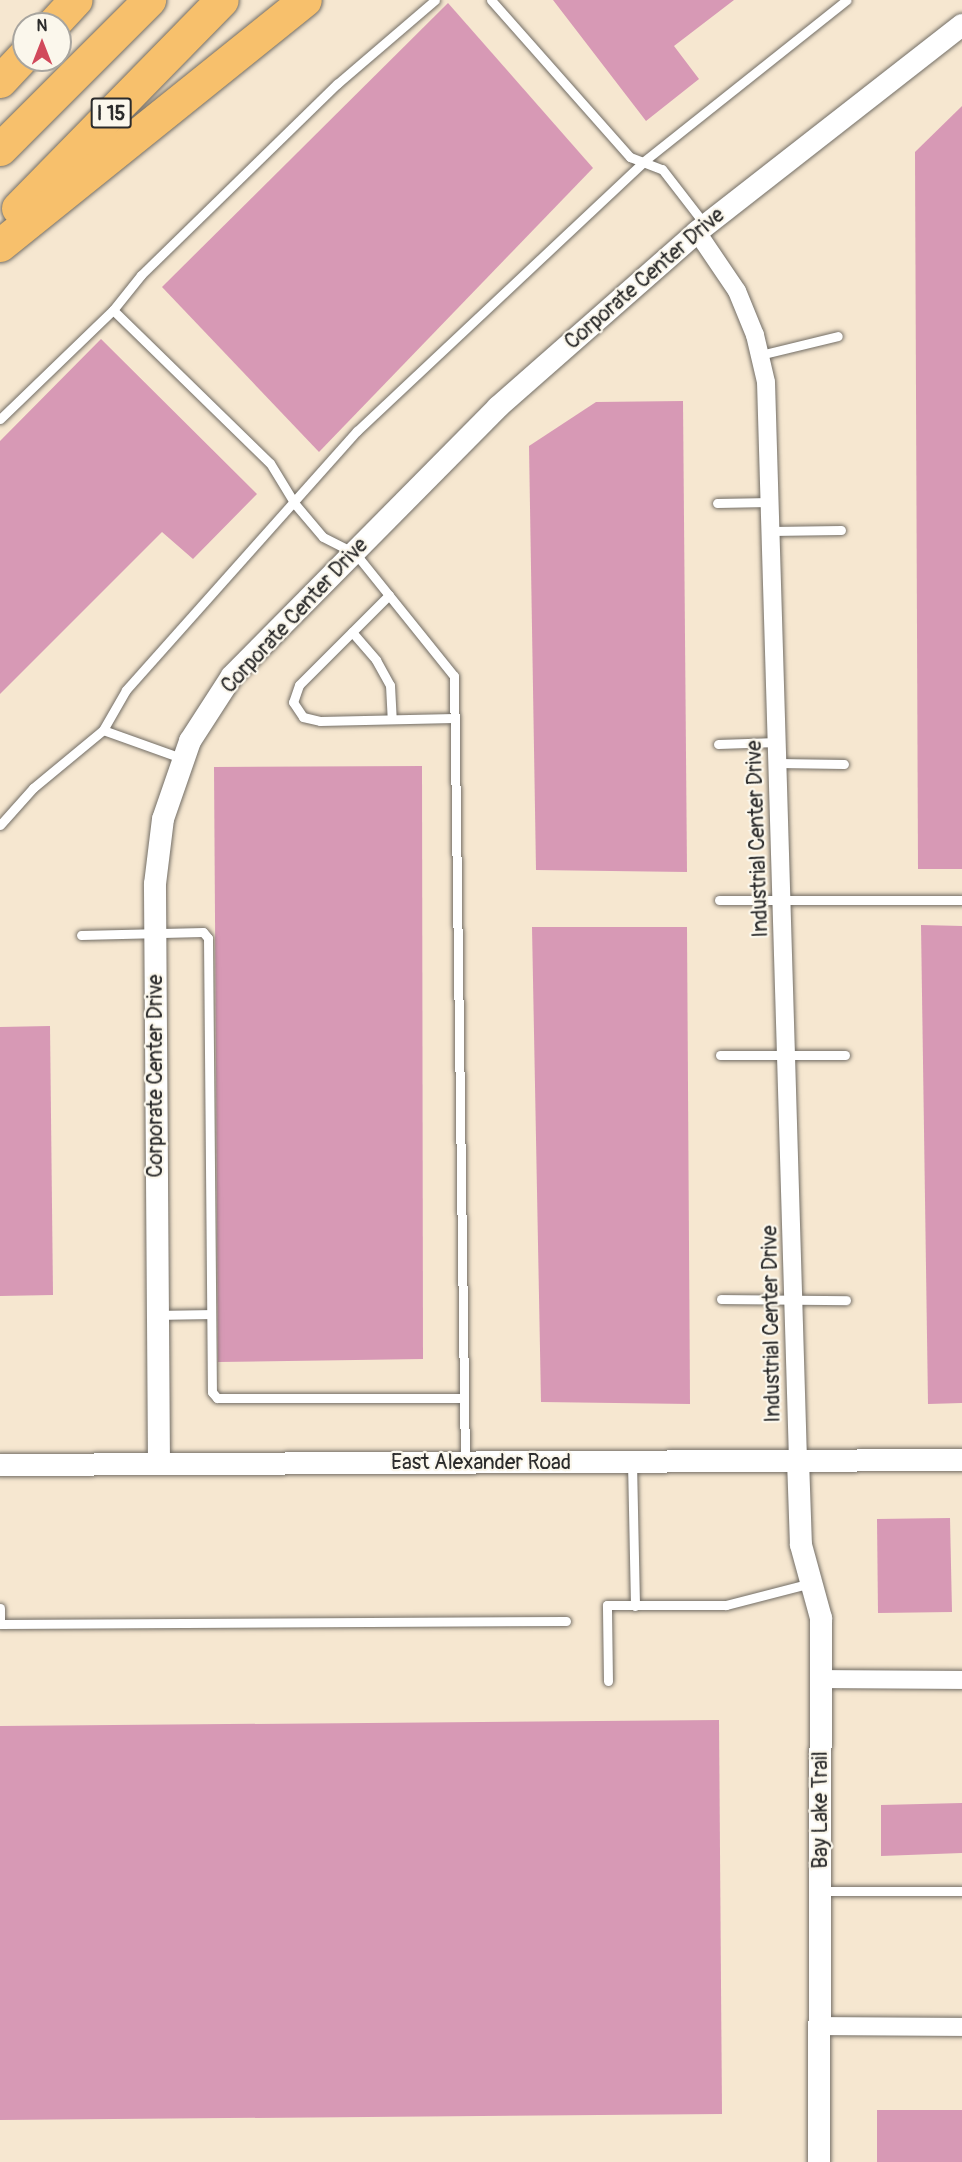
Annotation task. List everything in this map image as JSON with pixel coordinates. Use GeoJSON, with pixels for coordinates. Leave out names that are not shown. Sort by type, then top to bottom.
{"type":"FeatureCollection","features":[{"type":"Feature","properties":{"kind":"highway"},"geometry":{"type":"LineString","coordinates":[[64,12],[75,0]]}},
{"type":"Feature","properties":{"kind":"highway","name":"I 15"},"geometry":{"type":"LineString","coordinates":[[0,149],[149,0]]}},
{"type":"Feature","properties":{"kind":"highway","name":"I 15"},"geometry":{"type":"LineString","coordinates":[[0,227],[222,0]]}},
{"type":"Feature","properties":{"kind":"highway"},"geometry":{"type":"LineString","coordinates":[[0,244],[305,0]]}},
{"type":"Feature","properties":{"kind":"highway"},"geometry":{"type":"LineString","coordinates":[[0,81],[12,68]]}},
{"type":"Feature","properties":{"kind":"street","name":"Corporate Center Drive"},"geometry":{"type":"LineString","coordinates":[[159,1464],[155,884],[163,819],[190,741],[232,676],[498,408],[701,229],[962,25]]}},
{"type":"Feature","properties":{"kind":"street","name":"Industrial Center Drive"},"geometry":{"type":"LineString","coordinates":[[701,229],[737,291],[760,355],[766,382],[798,1461]]}},
{"type":"Feature","properties":{"kind":"street","name":"East Alexander Road"},"geometry":{"type":"LineString","coordinates":[[0,1465],[962,1460]]}},
{"type":"Feature","properties":{"kind":"street","name":"Bay Lake Trail"},"geometry":{"type":"LineString","coordinates":[[798,1461],[801,1545],[821,1618],[819,2162]]}},
{"type":"Feature","properties":{"kind":"street"},"geometry":{"type":"LineString","coordinates":[[822,1679],[962,1680]]}},
{"type":"Feature","properties":{"kind":"street"},"geometry":{"type":"LineString","coordinates":[[820,2026],[962,2028]]}},
{"type":"Feature","properties":{"kind":"lane"},"geometry":{"type":"LineString","coordinates":[[0,418],[113,310],[141,275],[291,129],[435,0]]}},
{"type":"Feature","properties":{"kind":"lane"},"geometry":{"type":"LineString","coordinates":[[491,0],[630,157],[662,169],[701,229]]}},
{"type":"Feature","properties":{"kind":"lane"},"geometry":{"type":"LineString","coordinates":[[0,825],[33,788],[103,730],[126,690],[295,504],[357,431],[643,162],[847,0]]}},
{"type":"Feature","properties":{"kind":"lane"},"geometry":{"type":"LineString","coordinates":[[113,310],[270,463],[295,504],[323,537],[355,553],[454,676],[465,1463]]}},
{"type":"Feature","properties":{"kind":"lane"},"geometry":{"type":"LineString","coordinates":[[760,355],[838,336]]}},
{"type":"Feature","properties":{"kind":"lane"},"geometry":{"type":"LineString","coordinates":[[717,503],[770,502]]}},
{"type":"Feature","properties":{"kind":"lane"},"geometry":{"type":"LineString","coordinates":[[771,531],[841,530]]}},
{"type":"Feature","properties":{"kind":"lane"},"geometry":{"type":"LineString","coordinates":[[389,595],[299,685],[293,702],[303,717],[320,721],[454,718]]}},
{"type":"Feature","properties":{"kind":"lane"},"geometry":{"type":"LineString","coordinates":[[352,632],[376,660],[390,685],[392,719]]}},
{"type":"Feature","properties":{"kind":"lane"},"geometry":{"type":"LineString","coordinates":[[103,730],[184,759]]}},
{"type":"Feature","properties":{"kind":"lane"},"geometry":{"type":"LineString","coordinates":[[718,744],[777,742]]}},
{"type":"Feature","properties":{"kind":"lane"},"geometry":{"type":"LineString","coordinates":[[778,763],[844,764]]}},
{"type":"Feature","properties":{"kind":"lane"},"geometry":{"type":"LineString","coordinates":[[719,900],[782,902],[962,900]]}},
{"type":"Feature","properties":{"kind":"lane"},"geometry":{"type":"LineString","coordinates":[[81,935],[202,932],[208,938],[212,1392],[217,1398],[464,1398]]}},
{"type":"Feature","properties":{"kind":"lane"},"geometry":{"type":"LineString","coordinates":[[720,1055],[845,1055]]}},
{"type":"Feature","properties":{"kind":"lane"},"geometry":{"type":"LineString","coordinates":[[722,1299],[846,1300]]}},
{"type":"Feature","properties":{"kind":"lane"},"geometry":{"type":"LineString","coordinates":[[158,1315],[210,1314]]}},
{"type":"Feature","properties":{"kind":"lane"},"geometry":{"type":"LineString","coordinates":[[632,1462],[635,1606]]}},
{"type":"Feature","properties":{"kind":"lane"},"geometry":{"type":"LineString","coordinates":[[608,1680],[607,1605],[726,1605],[811,1583]]}},
{"type":"Feature","properties":{"kind":"lane"},"geometry":{"type":"LineString","coordinates":[[0,1608],[0,1624],[566,1621]]}},
{"type":"Feature","properties":{"kind":"lane"},"geometry":{"type":"LineString","coordinates":[[821,1891],[962,1891]]}},
{"type":"Feature","properties":{"kind":"building"},"geometry":{"type":"Polygon","coordinates":[[[553,0],[734,0],[674,46],[699,79],[646,121],[553,0]]]}},
{"type":"Feature","properties":{"kind":"building"},"geometry":{"type":"Polygon","coordinates":[[[448,3],[593,168],[319,452],[162,287],[448,3]]]}},
{"type":"Feature","properties":{"kind":"building"},"geometry":{"type":"Polygon","coordinates":[[[962,106],[962,869],[918,869],[915,152],[962,106]]]}},
{"type":"Feature","properties":{"kind":"building"},"geometry":{"type":"Polygon","coordinates":[[[101,339],[257,494],[193,559],[162,532],[0,694],[0,441],[101,339]]]}},
{"type":"Feature","properties":{"kind":"building"},"geometry":{"type":"Polygon","coordinates":[[[683,401],[687,872],[536,870],[529,446],[596,402],[683,401]]]}},
{"type":"Feature","properties":{"kind":"building"},"geometry":{"type":"Polygon","coordinates":[[[422,766],[423,1359],[218,1362],[214,767],[422,766]]]}},
{"type":"Feature","properties":{"kind":"building"},"geometry":{"type":"Polygon","coordinates":[[[921,925],[962,926],[962,1403],[928,1404],[921,925]]]}},
{"type":"Feature","properties":{"kind":"building"},"geometry":{"type":"Polygon","coordinates":[[[532,927],[687,927],[690,1404],[541,1402],[532,927]]]}},
{"type":"Feature","properties":{"kind":"building"},"geometry":{"type":"Polygon","coordinates":[[[50,1026],[53,1295],[0,1296],[0,1027],[50,1026]]]}},
{"type":"Feature","properties":{"kind":"building"},"geometry":{"type":"Polygon","coordinates":[[[950,1518],[952,1612],[878,1613],[877,1519],[950,1518]]]}},
{"type":"Feature","properties":{"kind":"building"},"geometry":{"type":"Polygon","coordinates":[[[719,1720],[722,2114],[0,2120],[0,1726],[719,1720]]]}},
{"type":"Feature","properties":{"kind":"building"},"geometry":{"type":"Polygon","coordinates":[[[962,1803],[962,1853],[881,1856],[881,1805],[962,1803]]]}},
{"type":"Feature","properties":{"kind":"building"},"geometry":{"type":"Polygon","coordinates":[[[877,2110],[962,2110],[962,2162],[877,2162],[877,2110]]]}}]}
